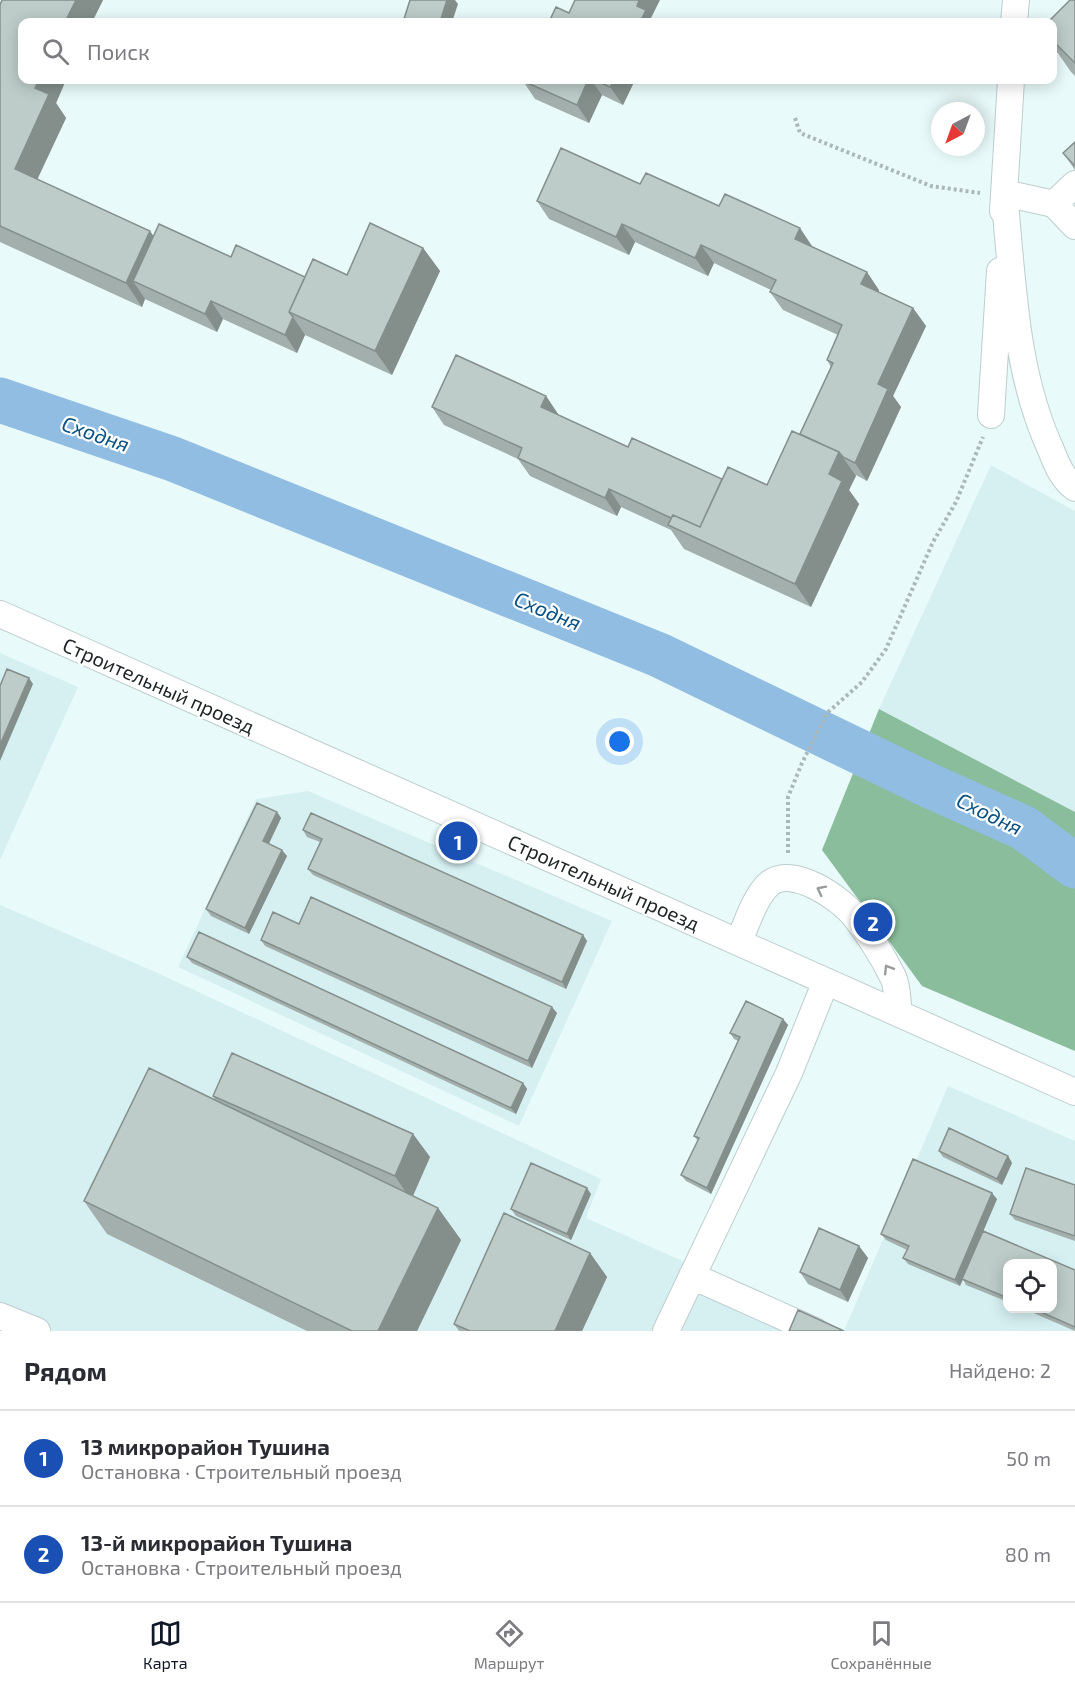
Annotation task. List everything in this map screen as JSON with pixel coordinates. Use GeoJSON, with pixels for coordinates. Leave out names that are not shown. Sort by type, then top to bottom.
{"type":"FeatureCollection","features":[{"type":"Feature","properties":{"kind":"street"},"geometry":{"type":"LineString","coordinates":[[1014,18],[1016,0]]}},
{"type":"Feature","properties":{"kind":"street"},"geometry":{"type":"LineString","coordinates":[[991,415],[1011,84]]}},
{"type":"Feature","properties":{"kind":"street"},"geometry":{"type":"LineString","coordinates":[[1054,204],[1075,184]]}},
{"type":"Feature","properties":{"kind":"street"},"geometry":{"type":"LineString","coordinates":[[1004,193],[1054,204],[1075,226]]}},
{"type":"Feature","properties":{"kind":"street"},"geometry":{"type":"LineString","coordinates":[[1004,193],[1020,356],[1039,426],[1064,480],[1075,488]]}},
{"type":"Feature","properties":{"kind":"street","name":"Строительный проезд"},"geometry":{"type":"LineString","coordinates":[[0,614],[1075,1092]]}},
{"type":"Feature","properties":{"kind":"street"},"geometry":{"type":"LineString","coordinates":[[739,942],[757,901],[770,883],[788,878],[802,880],[836,897],[856,917],[894,979],[899,1013]]}},
{"type":"Feature","properties":{"kind":"street"},"geometry":{"type":"LineString","coordinates":[[666,1331],[789,1073],[826,981]]}},
{"type":"Feature","properties":{"kind":"street"},"geometry":{"type":"LineString","coordinates":[[692,1276],[815,1331]]}},
{"type":"Feature","properties":{"kind":"street"},"geometry":{"type":"LineString","coordinates":[[0,1316],[37,1331]]}},
{"type":"Feature","properties":{"kind":"path"},"geometry":{"type":"LineString","coordinates":[[795,118],[800,133],[931,186],[967,193],[1004,193]]}},
{"type":"Feature","properties":{"kind":"path"},"geometry":{"type":"LineString","coordinates":[[788,861],[788,797],[802,763],[827,713],[862,682],[886,649],[933,542],[956,502],[991,415]]}},
{"type":"Feature","properties":{"kind":"shaded area"},"geometry":{"type":"Polygon","coordinates":[[[991,465],[1075,511],[1075,812],[879,709],[991,465]]]}},
{"type":"Feature","properties":{"kind":"shaded area"},"geometry":{"type":"Polygon","coordinates":[[[0,653],[78,687],[0,860],[0,653]]]}},
{"type":"Feature","properties":{"kind":"shaded area"},"geometry":{"type":"Polygon","coordinates":[[[308,791],[612,921],[519,1126],[178,967],[256,799],[308,791]]]}},
{"type":"Feature","properties":{"kind":"shaded area"},"geometry":{"type":"Polygon","coordinates":[[[0,905],[151,970],[601,1179],[586,1218],[840,1331],[0,1331],[0,905]]]}},
{"type":"Feature","properties":{"kind":"shaded area"},"geometry":{"type":"Polygon","coordinates":[[[948,1086],[1075,1141],[1075,1331],[844,1331],[948,1086]]]}},
{"type":"Feature","properties":{"kind":"green space"},"geometry":{"type":"Polygon","coordinates":[[[879,709],[1075,812],[1075,1051],[922,986],[822,850],[879,709]]]}},
{"type":"Feature","properties":{"kind":"building"},"geometry":{"type":"Polygon","coordinates":[[[2,0],[76,0],[67,18],[18,18],[18,84],[37,84],[35,88],[49,94],[15,169],[150,231],[126,283],[0,226],[0,5],[2,0]]]}},
{"type":"Feature","properties":{"kind":"building"},"geometry":{"type":"Polygon","coordinates":[[[410,0],[447,0],[441,18],[404,18],[410,0]]]}},
{"type":"Feature","properties":{"kind":"building"},"geometry":{"type":"Polygon","coordinates":[[[575,0],[639,0],[637,6],[646,10],[642,18],[551,18],[556,7],[569,13],[575,0]]]}},
{"type":"Feature","properties":{"kind":"building"},"geometry":{"type":"Polygon","coordinates":[[[1070,0],[1075,0],[1075,63],[1057,45],[1057,18],[1052,18],[1070,0]]]}},
{"type":"Feature","properties":{"kind":"building"},"geometry":{"type":"Polygon","coordinates":[[[530,84],[586,84],[577,105],[530,84]]]}},
{"type":"Feature","properties":{"kind":"building"},"geometry":{"type":"Polygon","coordinates":[[[1075,142],[1075,166],[1063,153],[1075,142]]]}},
{"type":"Feature","properties":{"kind":"building"},"geometry":{"type":"Polygon","coordinates":[[[561,148],[640,184],[646,173],[719,206],[725,194],[800,228],[795,239],[867,272],[861,284],[913,308],[878,384],[888,389],[855,463],[843,457],[839,452],[800,434],[833,363],[827,360],[842,325],[770,292],[776,280],[701,245],[695,258],[622,224],[616,237],[537,201],[561,148]]]}},
{"type":"Feature","properties":{"kind":"building"},"geometry":{"type":"Polygon","coordinates":[[[370,223],[423,248],[375,351],[289,312],[313,259],[347,275],[370,223]]]}},
{"type":"Feature","properties":{"kind":"building"},"geometry":{"type":"Polygon","coordinates":[[[159,224],[231,257],[236,245],[305,277],[289,312],[293,317],[285,335],[211,301],[205,314],[133,281],[159,224]]]}},
{"type":"Feature","properties":{"kind":"building"},"geometry":{"type":"Polygon","coordinates":[[[456,355],[546,396],[541,407],[628,447],[632,438],[722,479],[700,527],[673,515],[671,518],[609,489],[605,498],[518,458],[522,448],[432,407],[456,355]]]}},
{"type":"Feature","properties":{"kind":"building"},"geometry":{"type":"Polygon","coordinates":[[[792,431],[839,452],[829,474],[842,481],[795,584],[668,525],[673,515],[700,527],[728,467],[767,485],[792,431]]]}},
{"type":"Feature","properties":{"kind":"building"},"geometry":{"type":"Polygon","coordinates":[[[7,669],[29,678],[0,745],[0,686],[7,669]]]}},
{"type":"Feature","properties":{"kind":"building"},"geometry":{"type":"Polygon","coordinates":[[[257,803],[277,812],[263,841],[282,850],[245,928],[206,909],[257,803]]]}},
{"type":"Feature","properties":{"kind":"building"},"geometry":{"type":"Polygon","coordinates":[[[311,813],[583,935],[562,982],[308,869],[322,839],[303,830],[311,813]]]}},
{"type":"Feature","properties":{"kind":"building"},"geometry":{"type":"Polygon","coordinates":[[[311,897],[552,1007],[528,1061],[261,940],[273,912],[299,924],[311,897]]]}},
{"type":"Feature","properties":{"kind":"building"},"geometry":{"type":"Polygon","coordinates":[[[199,932],[523,1083],[511,1108],[187,957],[199,932]]]}},
{"type":"Feature","properties":{"kind":"building"},"geometry":{"type":"Polygon","coordinates":[[[746,1001],[783,1019],[707,1188],[681,1175],[699,1138],[694,1136],[740,1037],[730,1033],[746,1001]]]}},
{"type":"Feature","properties":{"kind":"building"},"geometry":{"type":"Polygon","coordinates":[[[232,1053],[413,1134],[395,1176],[213,1096],[232,1053]]]}},
{"type":"Feature","properties":{"kind":"building"},"geometry":{"type":"Polygon","coordinates":[[[149,1068],[438,1208],[378,1331],[352,1331],[84,1201],[149,1068]]]}},
{"type":"Feature","properties":{"kind":"building"},"geometry":{"type":"Polygon","coordinates":[[[949,1128],[1008,1156],[997,1179],[939,1151],[949,1128]]]}},
{"type":"Feature","properties":{"kind":"building"},"geometry":{"type":"Polygon","coordinates":[[[913,1159],[992,1193],[955,1280],[903,1258],[909,1246],[881,1234],[913,1159]]]}},
{"type":"Feature","properties":{"kind":"building"},"geometry":{"type":"Polygon","coordinates":[[[531,1163],[587,1188],[567,1234],[511,1209],[531,1163]]]}},
{"type":"Feature","properties":{"kind":"building"},"geometry":{"type":"Polygon","coordinates":[[[1026,1168],[1075,1185],[1075,1236],[1010,1214],[1026,1168]]]}},
{"type":"Feature","properties":{"kind":"building"},"geometry":{"type":"Polygon","coordinates":[[[504,1213],[590,1253],[555,1331],[470,1331],[454,1324],[504,1213]]]}},
{"type":"Feature","properties":{"kind":"building"},"geometry":{"type":"Polygon","coordinates":[[[819,1228],[859,1246],[840,1290],[800,1272],[819,1228]]]}},
{"type":"Feature","properties":{"kind":"building"},"geometry":{"type":"Polygon","coordinates":[[[983,1231],[1049,1259],[1003,1259],[1003,1296],[962,1279],[983,1231]]]}},
{"type":"Feature","properties":{"kind":"building"},"geometry":{"type":"Polygon","coordinates":[[[1057,1262],[1075,1270],[1075,1327],[1043,1313],[1057,1313],[1057,1262]]]}},
{"type":"Feature","properties":{"kind":"building"},"geometry":{"type":"Polygon","coordinates":[[[798,1310],[844,1331],[789,1331],[798,1310]]]}},
{"type":"Feature","properties":{"kind":"waterway","name":"Сходня"},"geometry":{"type":"LineString","coordinates":[[0,400],[173,459],[659,655],[926,784],[1024,828],[1075,866]]}},
{"type":"Feature","properties":{"kind":"place","name":"13 микрорайон Тушина"},"geometry":{"type":"Point","coordinates":[458,841]}},
{"type":"Feature","properties":{"kind":"place","name":"13-й микрорайон Тушина"},"geometry":{"type":"Point","coordinates":[873,922]}}]}
